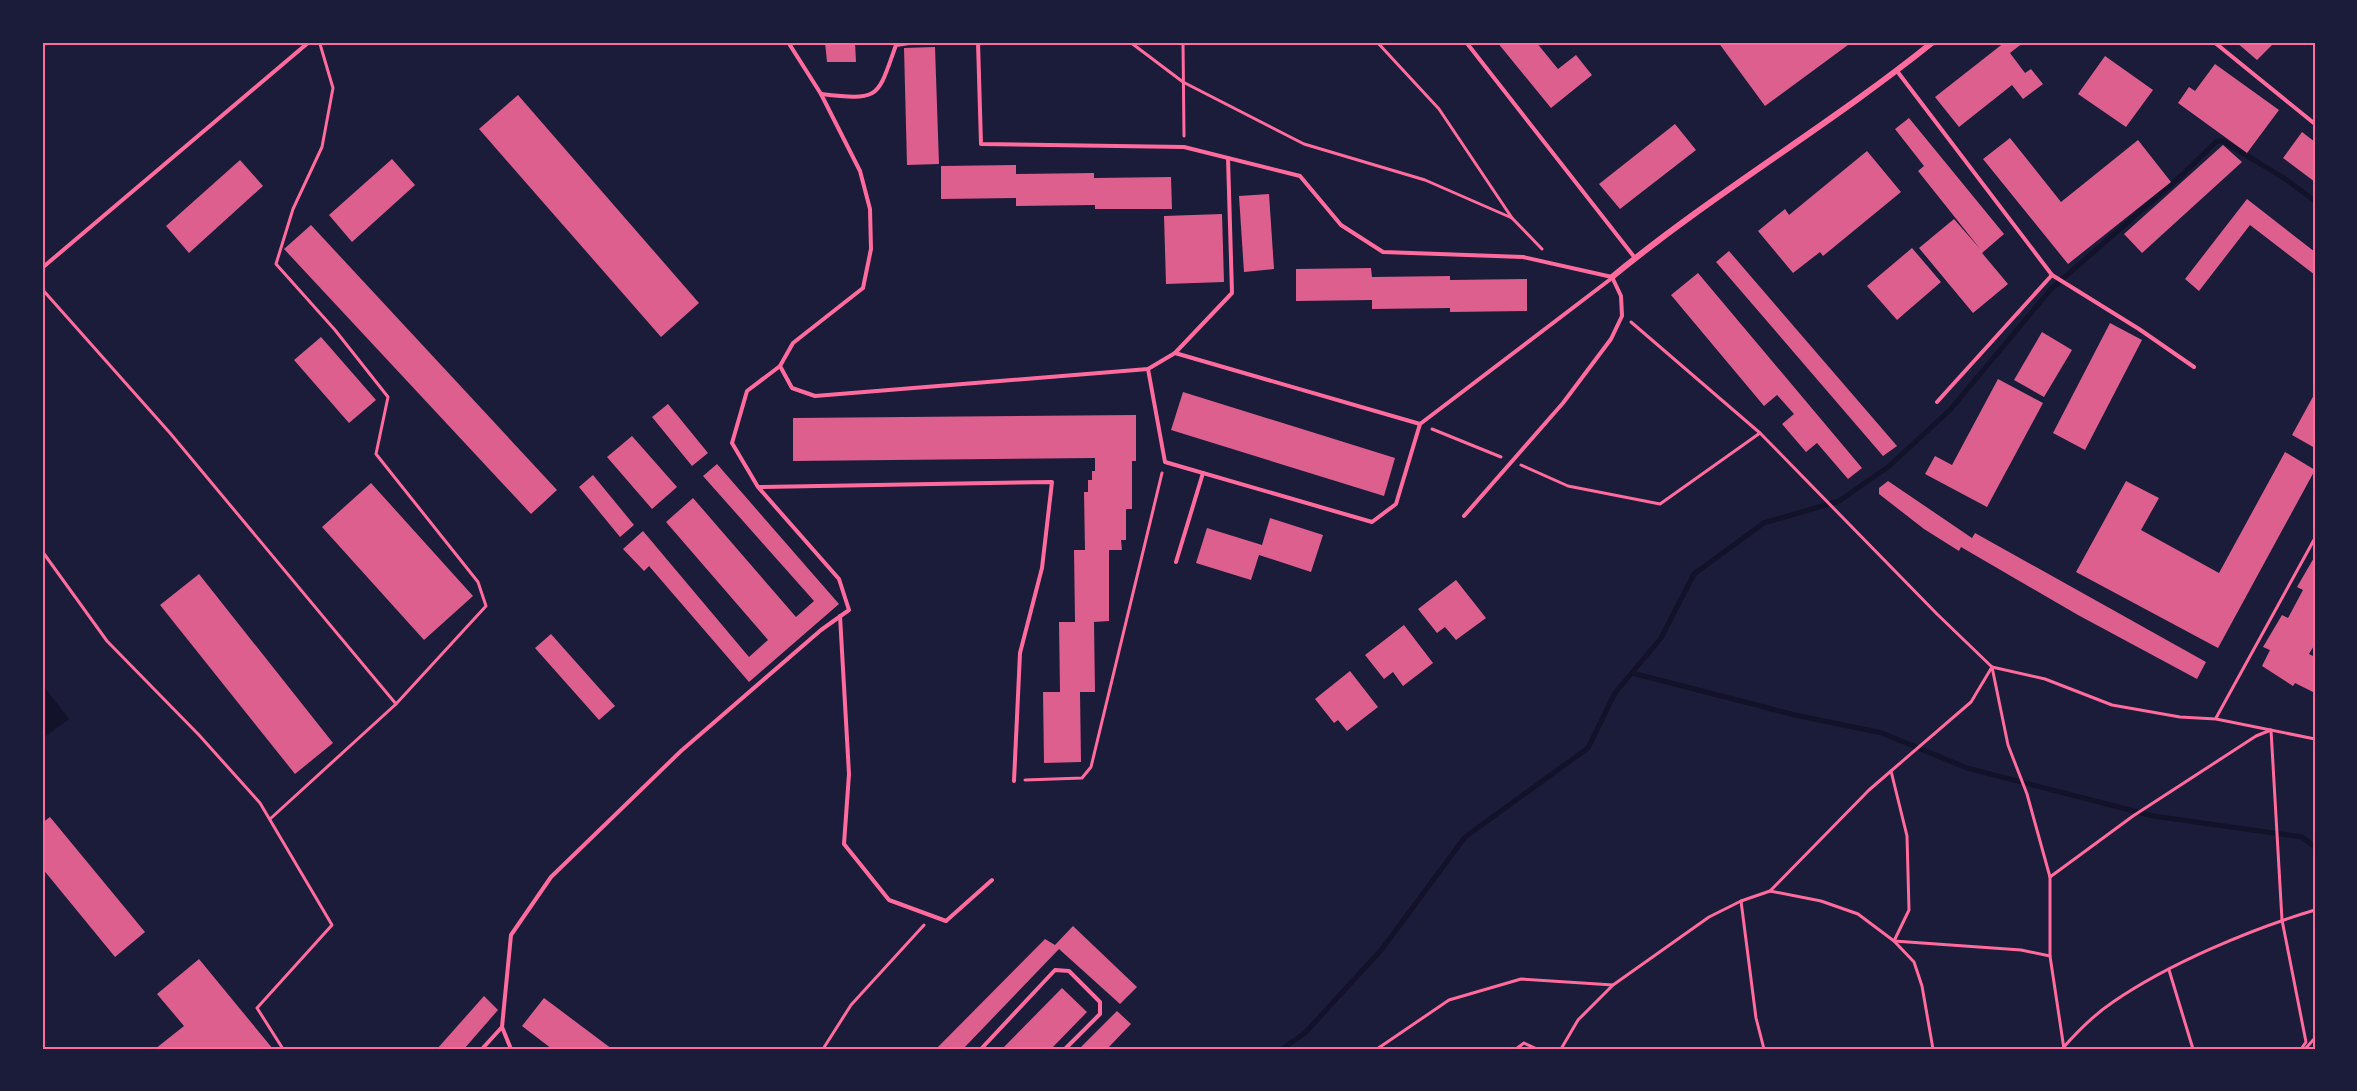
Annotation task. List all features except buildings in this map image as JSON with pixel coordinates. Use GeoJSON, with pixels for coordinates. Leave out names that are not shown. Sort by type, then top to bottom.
{"type":"FeatureCollection","features":[{"type":"Feature","properties":{"kind":"street"},"geometry":{"type":"LineString","coordinates":[[1612,277],[1635,258],[1897,71],[1933,42]]}},
{"type":"Feature","properties":{"kind":"lane"},"geometry":{"type":"LineString","coordinates":[[42,268],[309,42]]}},
{"type":"Feature","properties":{"kind":"lane"},"geometry":{"type":"LineString","coordinates":[[511,1049],[501,1027],[511,934],[551,877],[681,751],[840,615],[849,610],[839,579],[758,487],[732,443],[747,391],[780,366],[793,343],[863,288],[872,249],[870,209],[860,171],[821,94],[788,42]]}},
{"type":"Feature","properties":{"kind":"lane"},"geometry":{"type":"LineString","coordinates":[[821,94],[858,97],[870,95],[877,91],[896,43],[916,42]]}},
{"type":"Feature","properties":{"kind":"lane"},"geometry":{"type":"LineString","coordinates":[[978,42],[981,144],[1184,147],[1300,176],[1341,225],[1383,252],[1523,257],[1612,277]]}},
{"type":"Feature","properties":{"kind":"lane"},"geometry":{"type":"LineString","coordinates":[[1466,42],[1635,258]]}},
{"type":"Feature","properties":{"kind":"lane"},"geometry":{"type":"LineString","coordinates":[[2214,42],[2315,124]]}},
{"type":"Feature","properties":{"kind":"lane"},"geometry":{"type":"LineString","coordinates":[[1897,71],[2052,275],[2139,329],[2194,367]]}},
{"type":"Feature","properties":{"kind":"lane"},"geometry":{"type":"LineString","coordinates":[[780,366],[792,388],[815,396],[1148,369],[1175,353],[1232,293],[1228,158]]}},
{"type":"Feature","properties":{"kind":"lane"},"geometry":{"type":"LineString","coordinates":[[1937,402],[2052,275]]}},
{"type":"Feature","properties":{"kind":"lane"},"geometry":{"type":"LineString","coordinates":[[1148,369],[1165,462],[1372,522],[1396,504],[1420,424],[1612,277]]}},
{"type":"Feature","properties":{"kind":"lane"},"geometry":{"type":"LineString","coordinates":[[1464,516],[1514,461],[1611,339],[1622,316],[1621,296],[1612,277]]}},
{"type":"Feature","properties":{"kind":"lane"},"geometry":{"type":"LineString","coordinates":[[1175,353],[1420,424]]}},
{"type":"Feature","properties":{"kind":"lane"},"geometry":{"type":"LineString","coordinates":[[1176,562],[1203,473]]}},
{"type":"Feature","properties":{"kind":"lane"},"geometry":{"type":"LineString","coordinates":[[758,487],[1052,482],[1042,568],[1020,653],[1014,781]]}},
{"type":"Feature","properties":{"kind":"lane"},"geometry":{"type":"LineString","coordinates":[[840,615],[849,774],[844,844],[889,900],[946,921],[992,880]]}},
{"type":"Feature","properties":{"kind":"lane"},"geometry":{"type":"LineString","coordinates":[[981,1049],[1054,970],[1069,971],[1100,1002],[1100,1014],[1065,1049]]}},
{"type":"Feature","properties":{"kind":"lane"},"geometry":{"type":"LineString","coordinates":[[482,1049],[501,1027]]}},
{"type":"Feature","properties":{"kind":"path"},"geometry":{"type":"LineString","coordinates":[[270,819],[396,704],[486,606],[478,582],[376,454],[388,398],[335,330],[276,264],[293,209],[322,147],[333,88],[319,42]]}},
{"type":"Feature","properties":{"kind":"path"},"geometry":{"type":"LineString","coordinates":[[1130,42],[1184,82],[1304,144],[1425,180],[1512,218]]}},
{"type":"Feature","properties":{"kind":"path"},"geometry":{"type":"LineString","coordinates":[[1183,42],[1184,147]]}},
{"type":"Feature","properties":{"kind":"path"},"geometry":{"type":"LineString","coordinates":[[1377,42],[1439,109],[1512,218],[1556,264]]}},
{"type":"Feature","properties":{"kind":"path"},"geometry":{"type":"LineString","coordinates":[[42,289],[170,433],[396,704]]}},
{"type":"Feature","properties":{"kind":"path"},"geometry":{"type":"LineString","coordinates":[[1622,316],[1760,433],[1992,667],[2045,679],[2112,705],[2180,717],[2216,719],[2315,739]]}},
{"type":"Feature","properties":{"kind":"path"},"geometry":{"type":"LineString","coordinates":[[1420,424],[1514,461],[1568,486],[1660,504],[1760,433]]}},
{"type":"Feature","properties":{"kind":"path"},"geometry":{"type":"LineString","coordinates":[[1014,781],[1082,778],[1091,766],[1165,462]]}},
{"type":"Feature","properties":{"kind":"path"},"geometry":{"type":"LineString","coordinates":[[2216,719],[2315,538]]}},
{"type":"Feature","properties":{"kind":"path"},"geometry":{"type":"LineString","coordinates":[[42,551],[107,641],[200,735],[261,803],[332,925],[257,1008],[283,1049]]}},
{"type":"Feature","properties":{"kind":"path"},"geometry":{"type":"LineString","coordinates":[[1562,1049],[1578,1020],[1613,985],[1709,917],[1741,901],[1770,891],[1869,790],[1971,702],[1992,667]]}},
{"type":"Feature","properties":{"kind":"path"},"geometry":{"type":"LineString","coordinates":[[1992,667],[2008,745],[2027,794],[2050,877],[2050,956],[2063,1048]]}},
{"type":"Feature","properties":{"kind":"path"},"geometry":{"type":"LineString","coordinates":[[2050,877],[2151,804],[2256,736],[2271,730]]}},
{"type":"Feature","properties":{"kind":"path"},"geometry":{"type":"LineString","coordinates":[[2271,730],[2282,920],[2306,1042],[2301,1049]]}},
{"type":"Feature","properties":{"kind":"path"},"geometry":{"type":"LineString","coordinates":[[1891,771],[1907,836],[1909,910],[1894,941]]}},
{"type":"Feature","properties":{"kind":"path"},"geometry":{"type":"LineString","coordinates":[[1770,891],[1821,901],[1858,914],[1894,941],[1914,962],[1922,986],[1933,1049]]}},
{"type":"Feature","properties":{"kind":"path"},"geometry":{"type":"LineString","coordinates":[[1741,901],[1756,1018],[1764,1049]]}},
{"type":"Feature","properties":{"kind":"path"},"geometry":{"type":"LineString","coordinates":[[2063,1048],[2112,1003],[2169,970],[2282,920],[2315,910]]}},
{"type":"Feature","properties":{"kind":"path"},"geometry":{"type":"LineString","coordinates":[[823,1049],[851,1005],[933,916]]}},
{"type":"Feature","properties":{"kind":"path"},"geometry":{"type":"LineString","coordinates":[[1894,941],[2021,950],[2050,956]]}},
{"type":"Feature","properties":{"kind":"path"},"geometry":{"type":"LineString","coordinates":[[2169,970],[2193,1049]]}},
{"type":"Feature","properties":{"kind":"path"},"geometry":{"type":"LineString","coordinates":[[1377,1049],[1449,1000],[1521,979],[1613,985]]}},
{"type":"Feature","properties":{"kind":"path"},"geometry":{"type":"LineString","coordinates":[[2305,1049],[2315,1038]]}},
{"type":"Feature","properties":{"kind":"path"},"geometry":{"type":"LineString","coordinates":[[1516,1049],[1524,1044],[1537,1049]]}},
{"type":"Feature","properties":{"kind":"shaded area"},"geometry":{"type":"Polygon","coordinates":[[[42,684],[69,719],[42,739],[42,684]]]}},
{"type":"Feature","properties":{"kind":"waterway"},"geometry":{"type":"LineString","coordinates":[[1282,1049],[1305,1033],[1382,949],[1465,837],[1588,748],[1615,693],[1661,638],[1694,574],[1764,523],[1839,501],[1888,467],[1950,410],[2051,289],[2182,175],[2217,141],[2223,141],[2287,180],[2315,201]]}},
{"type":"Feature","properties":{"kind":"waterway"},"geometry":{"type":"LineString","coordinates":[[1632,673],[1795,715],[1882,733],[1967,768],[2153,816],[2302,837],[2315,847]]}}]}
